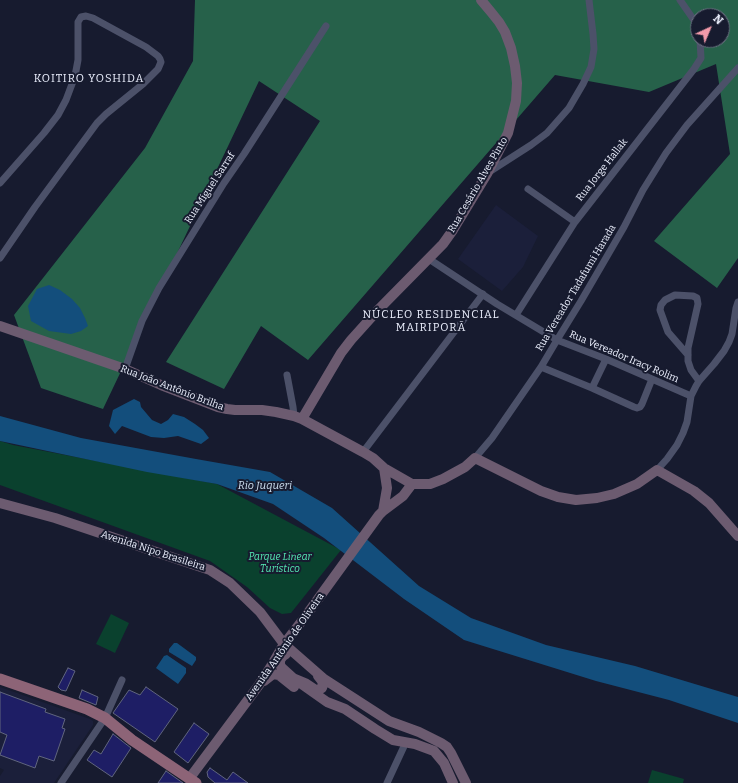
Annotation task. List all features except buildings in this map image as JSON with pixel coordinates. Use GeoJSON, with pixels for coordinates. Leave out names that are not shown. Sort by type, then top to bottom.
{"type":"FeatureCollection","features":[{"type":"Feature","properties":{"kind":"main road"},"geometry":{"type":"LineString","coordinates":[[0,678],[87,709],[105,718],[132,740],[190,782]]}},
{"type":"Feature","properties":{"kind":"street","name":"Rua Cesário Alves Pinto"},"geometry":{"type":"LineString","coordinates":[[298,417],[351,340],[378,310],[443,244],[487,174],[508,133],[516,101],[516,66],[505,32],[492,12],[480,0]]}},
{"type":"Feature","properties":{"kind":"street"},"geometry":{"type":"LineString","coordinates":[[487,174],[547,133],[569,108],[584,84],[591,67],[594,50],[594,34],[589,0]]}},
{"type":"Feature","properties":{"kind":"street"},"geometry":{"type":"LineString","coordinates":[[680,0],[690,14]]}},
{"type":"Feature","properties":{"kind":"street"},"geometry":{"type":"LineString","coordinates":[[0,183],[44,133],[58,115],[66,100],[75,76],[77,65],[78,22],[81,17],[86,16],[93,18],[158,56],[160,59],[158,69],[143,84],[97,123],[35,207],[0,258]]}},
{"type":"Feature","properties":{"kind":"street","name":"Rua Miguel Sarraf"},"geometry":{"type":"LineString","coordinates":[[125,369],[142,321],[159,288],[224,183],[326,26]]}},
{"type":"Feature","properties":{"kind":"street","name":"Rua Jorge Hallak"},"geometry":{"type":"LineString","coordinates":[[516,315],[575,222],[694,69],[701,58],[700,48]]}},
{"type":"Feature","properties":{"kind":"street","name":"Rua Vereador Tadafumi Harada"},"geometry":{"type":"LineString","coordinates":[[475,458],[492,438],[558,340],[666,153],[687,125],[738,68]]}},
{"type":"Feature","properties":{"kind":"street"},"geometry":{"type":"LineString","coordinates":[[528,189],[575,222]]}},
{"type":"Feature","properties":{"kind":"street","name":"Rua Vereador Iracy Rolim"},"geometry":{"type":"LineString","coordinates":[[429,259],[558,340],[691,396]]}},
{"type":"Feature","properties":{"kind":"street"},"geometry":{"type":"LineString","coordinates":[[364,452],[483,294]]}},
{"type":"Feature","properties":{"kind":"street"},"geometry":{"type":"LineString","coordinates":[[688,355],[668,332],[660,310],[661,305],[665,300],[675,295],[693,296],[696,298],[698,304],[688,348],[688,355],[688,361],[691,370],[699,381]]}},
{"type":"Feature","properties":{"kind":"street"},"geometry":{"type":"LineString","coordinates":[[412,484],[430,484],[443,479],[465,467],[475,458],[541,491],[576,500],[597,498],[614,494],[637,484],[657,470],[667,459],[683,433],[687,422],[691,396],[699,381],[724,351],[729,342],[738,302]]}},
{"type":"Feature","properties":{"kind":"street","name":"Rua João Antônio Brilha"},"geometry":{"type":"LineString","coordinates":[[0,326],[125,369],[227,410],[262,410],[298,417],[364,452],[384,468],[412,484]]}},
{"type":"Feature","properties":{"kind":"street"},"geometry":{"type":"LineString","coordinates":[[592,388],[606,359]]}},
{"type":"Feature","properties":{"kind":"street"},"geometry":{"type":"LineString","coordinates":[[541,367],[637,408],[642,404],[652,379]]}},
{"type":"Feature","properties":{"kind":"street"},"geometry":{"type":"LineString","coordinates":[[287,375],[293,406],[298,417]]}},
{"type":"Feature","properties":{"kind":"street","name":"Avenida Antônio de Oliveira"},"geometry":{"type":"LineString","coordinates":[[381,513],[387,488],[384,468]]}},
{"type":"Feature","properties":{"kind":"street"},"geometry":{"type":"LineString","coordinates":[[657,470],[694,491],[704,499],[738,536]]}},
{"type":"Feature","properties":{"kind":"street","name":"Avenida Antônio de Oliveira"},"geometry":{"type":"LineString","coordinates":[[190,782],[259,685],[284,644],[381,513],[403,496],[412,484]]}},
{"type":"Feature","properties":{"kind":"street","name":"Avenida Nipo Brasileira"},"geometry":{"type":"LineString","coordinates":[[0,503],[55,518],[210,570],[230,583],[260,612],[284,644],[324,679],[389,721],[419,732],[447,747],[466,783]]}},
{"type":"Feature","properties":{"kind":"street"},"geometry":{"type":"LineString","coordinates":[[293,678],[318,690],[322,688],[323,685],[317,673],[306,668],[291,655],[287,654],[282,656],[280,660],[280,665],[282,668],[293,678],[327,702]]}},
{"type":"Feature","properties":{"kind":"street"},"geometry":{"type":"LineString","coordinates":[[259,685],[273,674],[279,675],[307,696],[346,709],[393,740],[415,744],[434,751],[444,763],[453,783]]}},
{"type":"Feature","properties":{"kind":"street"},"geometry":{"type":"LineString","coordinates":[[61,783],[105,718],[122,680]]}},
{"type":"Feature","properties":{"kind":"street"},"geometry":{"type":"LineString","coordinates":[[387,783],[406,742]]}},
{"type":"Feature","properties":{"kind":"shaded area"},"geometry":{"type":"Polygon","coordinates":[[[496,205],[538,236],[523,267],[502,291],[458,259],[496,205]]]}},
{"type":"Feature","properties":{"kind":"shaded area"},"geometry":{"type":"Polygon","coordinates":[[[0,687],[93,721],[93,725],[54,783],[0,783],[0,776],[4,770],[0,768],[0,687]]]}},
{"type":"Feature","properties":{"kind":"green space"},"geometry":{"type":"Polygon","coordinates":[[[195,0],[738,0],[738,258],[717,288],[654,241],[730,154],[716,64],[649,92],[555,75],[308,360],[261,326],[224,389],[166,362],[320,121],[259,81],[103,409],[41,388],[14,315],[145,148],[193,61],[195,0]]]}},
{"type":"Feature","properties":{"kind":"green space","name":"Parque Linear Turístico"},"geometry":{"type":"Polygon","coordinates":[[[0,441],[13,445],[217,484],[341,550],[291,613],[282,614],[270,608],[247,587],[210,561],[0,485],[0,441]]]}},
{"type":"Feature","properties":{"kind":"green space"},"geometry":{"type":"Polygon","coordinates":[[[111,614],[129,623],[115,653],[96,644],[111,614]]]}},
{"type":"Feature","properties":{"kind":"green space"},"geometry":{"type":"Polygon","coordinates":[[[652,770],[684,779],[683,783],[648,783],[652,770]]]}},
{"type":"Feature","properties":{"kind":"water"},"geometry":{"type":"Polygon","coordinates":[[[49,285],[60,290],[72,299],[80,308],[88,326],[81,331],[71,334],[49,331],[31,321],[28,306],[37,289],[49,285]]]}},
{"type":"Feature","properties":{"kind":"water"},"geometry":{"type":"Polygon","coordinates":[[[134,399],[140,402],[141,407],[152,420],[161,424],[168,420],[173,414],[184,417],[203,430],[209,438],[201,444],[178,436],[164,438],[151,437],[122,426],[115,434],[109,426],[113,410],[134,399]]]}},
{"type":"Feature","properties":{"kind":"water","name":"Rio Juqueri"},"geometry":{"type":"Polygon","coordinates":[[[0,416],[81,438],[270,472],[332,508],[419,586],[471,618],[546,645],[635,666],[738,697],[738,723],[669,700],[596,681],[464,640],[404,599],[324,538],[273,504],[217,484],[147,472],[0,441],[0,416]]]}},
{"type":"Feature","properties":{"kind":"water"},"geometry":{"type":"Polygon","coordinates":[[[174,643],[177,643],[196,657],[196,660],[192,666],[169,652],[169,649],[174,643]]]}},
{"type":"Feature","properties":{"kind":"water"},"geometry":{"type":"Polygon","coordinates":[[[167,655],[186,668],[186,673],[178,684],[156,668],[164,656],[167,655]]]}},
{"type":"Feature","properties":{"kind":"district","name":"KOITIRO YOSHIDA"},"geometry":{"type":"Point","coordinates":[89,79]}},
{"type":"Feature","properties":{"kind":"district","name":"NÚCLEO RESIDENCIAL MAIRIPORÃ"},"geometry":{"type":"Point","coordinates":[431,321]}}]}
